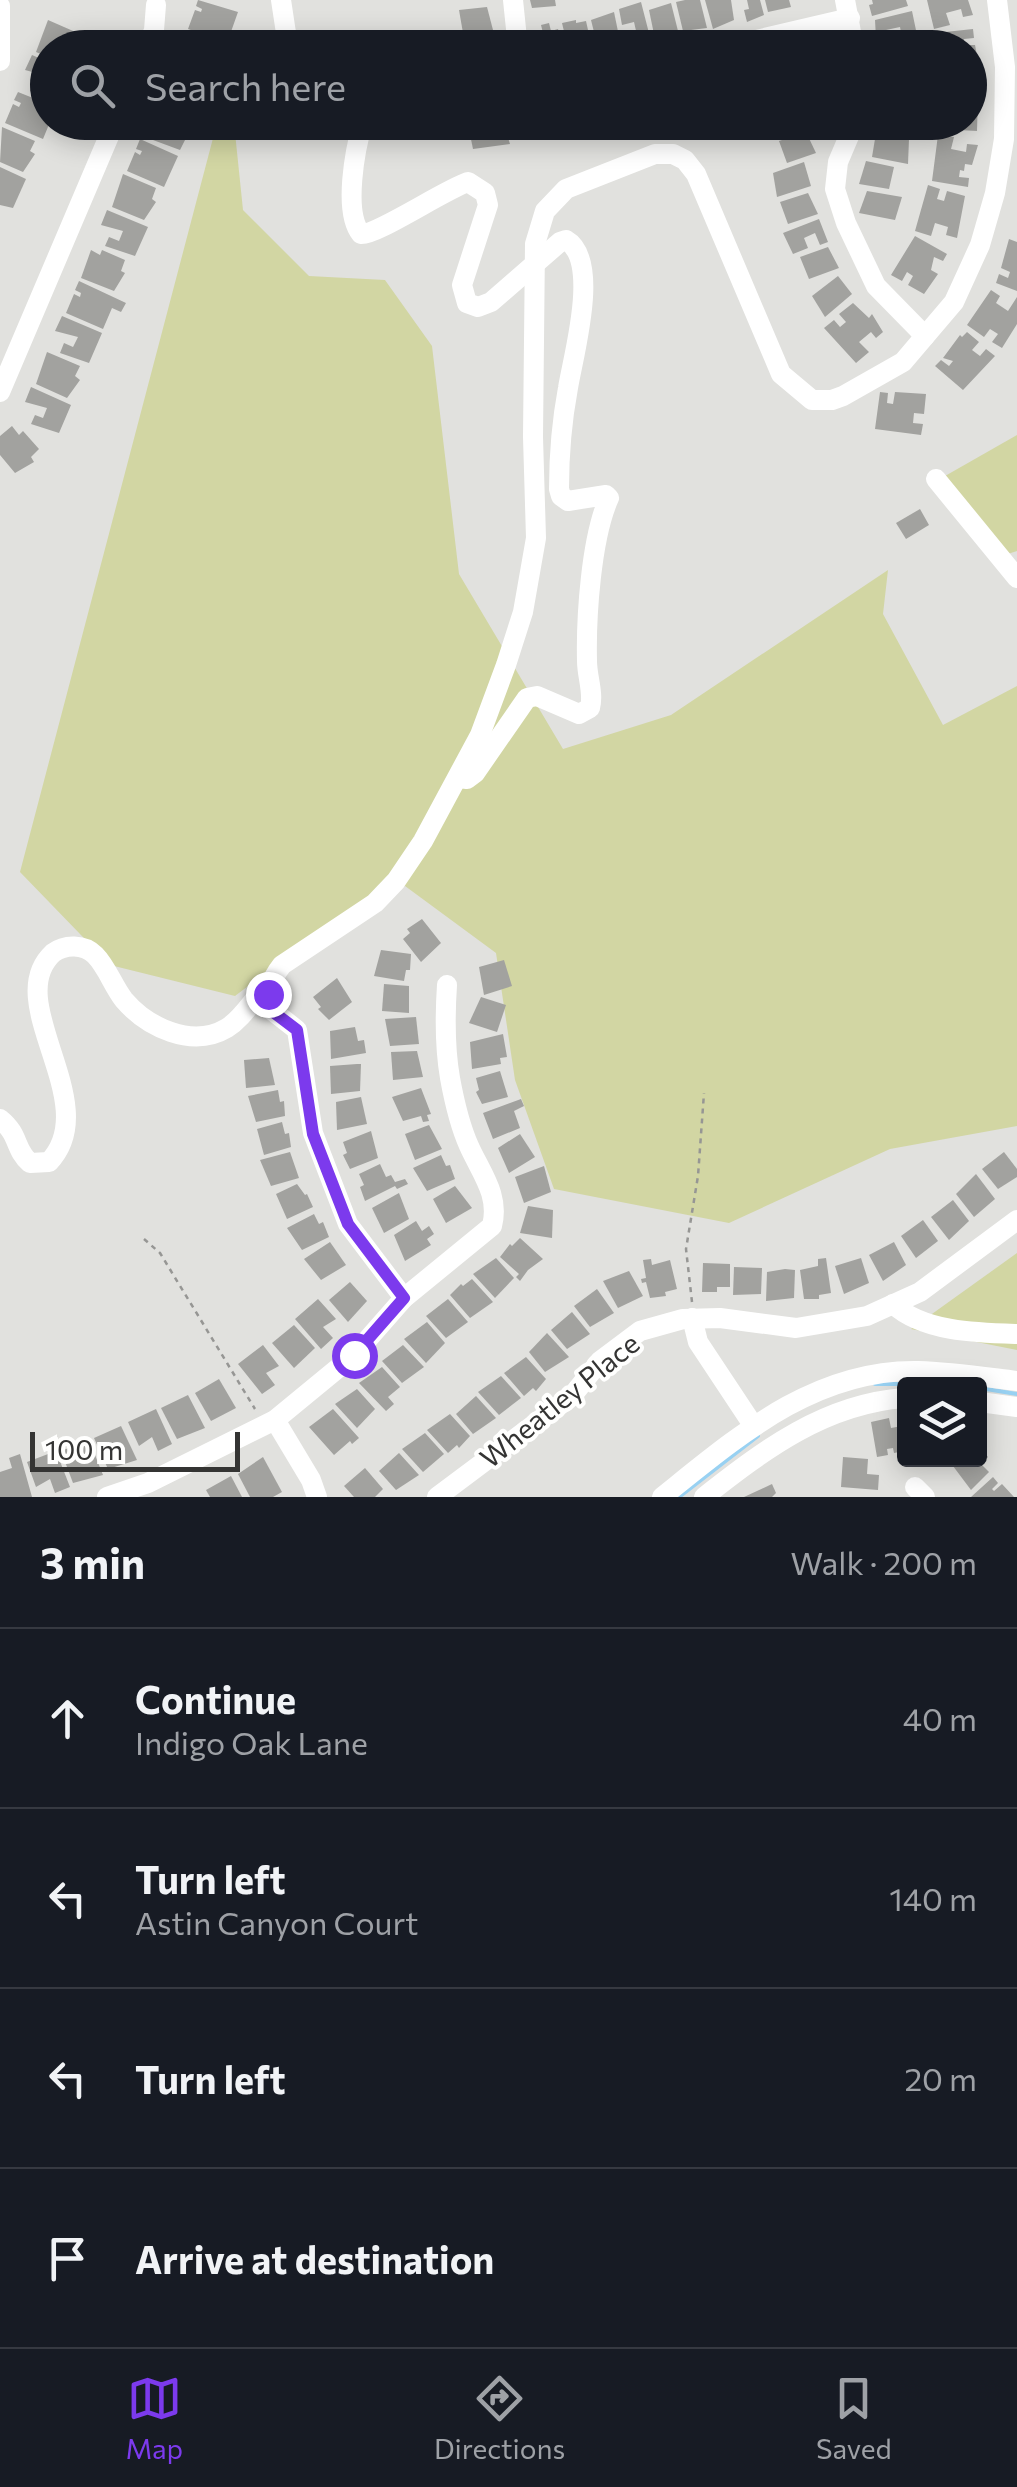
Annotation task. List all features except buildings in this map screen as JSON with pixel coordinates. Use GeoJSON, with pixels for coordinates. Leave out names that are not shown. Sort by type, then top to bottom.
{"type":"FeatureCollection","features":[{"type":"Feature","properties":{"kind":"street"},"geometry":{"type":"LineString","coordinates":[[0,61],[0,6],[17,0]]}},
{"type":"Feature","properties":{"kind":"street"},"geometry":{"type":"LineString","coordinates":[[281,0],[286,30]]}},
{"type":"Feature","properties":{"kind":"street"},"geometry":{"type":"LineString","coordinates":[[513,0],[516,30]]}},
{"type":"Feature","properties":{"kind":"street"},"geometry":{"type":"LineString","coordinates":[[404,1298],[348,1224],[313,1134],[297,1030],[268,1008],[268,994],[282,965],[375,903],[396,881],[480,735],[506,665],[534,558],[538,226],[555,198],[566,189],[644,157],[673,154],[686,160],[696,174],[781,374],[812,400],[832,400],[903,362],[954,302],[980,245],[995,194],[1004,139],[1005,67],[996,0]]}},
{"type":"Feature","properties":{"kind":"street"},"geometry":{"type":"LineString","coordinates":[[154,30],[156,5]]}},
{"type":"Feature","properties":{"kind":"street"},"geometry":{"type":"LineString","coordinates":[[780,30],[847,9]]}},
{"type":"Feature","properties":{"kind":"street"},"geometry":{"type":"LineString","coordinates":[[0,392],[107,140]]}},
{"type":"Feature","properties":{"kind":"street"},"geometry":{"type":"LineString","coordinates":[[358,140],[352,204],[353,217],[362,234],[374,233],[468,182],[485,193],[488,206],[462,285],[468,302],[478,307],[491,302],[554,246],[566,240],[576,247],[583,272],[559,477],[561,496],[572,501],[606,495],[609,498],[594,554],[587,662],[590,708],[579,714],[542,698],[522,700],[474,773],[458,778]]}},
{"type":"Feature","properties":{"kind":"street"},"geometry":{"type":"LineString","coordinates":[[847,140],[834,189],[846,224],[876,286],[925,336]]}},
{"type":"Feature","properties":{"kind":"street"},"geometry":{"type":"LineString","coordinates":[[936,478],[1017,578]]}},
{"type":"Feature","properties":{"kind":"street"},"geometry":{"type":"LineString","coordinates":[[0,1119],[12,1128],[24,1158],[30,1163],[44,1164],[58,1152],[65,1130],[65,1106],[42,1030],[36,990],[40,970],[59,950],[74,946],[93,953],[132,1009],[151,1026],[164,1031],[196,1035],[223,1030],[258,995],[268,994]]}},
{"type":"Feature","properties":{"kind":"street"},"geometry":{"type":"LineString","coordinates":[[107,1497],[148,1483],[275,1420],[354,1355],[404,1298],[492,1226],[496,1210],[490,1188],[467,1143],[450,1078],[447,985]]}},
{"type":"Feature","properties":{"kind":"street","name":"Wheatley Place"},"geometry":{"type":"LineString","coordinates":[[437,1497],[572,1396],[600,1361],[640,1331],[692,1311],[796,1328],[867,1316],[920,1292],[1017,1220]]}},
{"type":"Feature","properties":{"kind":"street"},"geometry":{"type":"LineString","coordinates":[[893,1304],[915,1320],[987,1333],[1017,1334]]}},
{"type":"Feature","properties":{"kind":"street"},"geometry":{"type":"LineString","coordinates":[[692,1311],[698,1342],[753,1425]]}},
{"type":"Feature","properties":{"kind":"street"},"geometry":{"type":"LineString","coordinates":[[662,1497],[779,1408],[846,1382],[915,1371],[1017,1381]]}},
{"type":"Feature","properties":{"kind":"street"},"geometry":{"type":"LineString","coordinates":[[704,1497],[768,1448],[810,1422],[852,1406],[897,1399]]}},
{"type":"Feature","properties":{"kind":"street"},"geometry":{"type":"LineString","coordinates":[[987,1403],[1017,1407]]}},
{"type":"Feature","properties":{"kind":"street"},"geometry":{"type":"LineString","coordinates":[[275,1420],[317,1497]]}},
{"type":"Feature","properties":{"kind":"path"},"geometry":{"type":"LineString","coordinates":[[692,1311],[686,1249],[700,1158],[704,1093]]}},
{"type":"Feature","properties":{"kind":"path"},"geometry":{"type":"LineString","coordinates":[[144,1238],[160,1252],[256,1410]]}},
{"type":"Feature","properties":{"kind":"green space"},"geometry":{"type":"Polygon","coordinates":[[[213,140],[236,140],[243,210],[309,276],[385,280],[432,346],[459,574],[563,749],[671,715],[888,570],[883,614],[943,725],[1017,686],[1017,1126],[890,1149],[729,1223],[554,1189],[515,1080],[496,953],[405,886],[334,920],[235,996],[110,965],[20,872],[213,140]]]}},
{"type":"Feature","properties":{"kind":"green space"},"geometry":{"type":"Polygon","coordinates":[[[1017,435],[1017,551],[995,558],[931,484],[1017,435]]]}},
{"type":"Feature","properties":{"kind":"green space"},"geometry":{"type":"Polygon","coordinates":[[[1017,1253],[1017,1350],[911,1329],[1017,1253]]]}},
{"type":"Feature","properties":{"kind":"waterway"},"geometry":{"type":"LineString","coordinates":[[875,1384],[897,1384]]}},
{"type":"Feature","properties":{"kind":"waterway"},"geometry":{"type":"LineString","coordinates":[[987,1389],[1017,1394]]}},
{"type":"Feature","properties":{"kind":"waterway"},"geometry":{"type":"LineString","coordinates":[[679,1497],[758,1436]]}},
{"type":"Feature","properties":{"kind":"route"},"geometry":{"type":"LineString","coordinates":[[268,994],[268,1008],[297,1030],[313,1134],[348,1224],[404,1298],[354,1355]]}}]}
